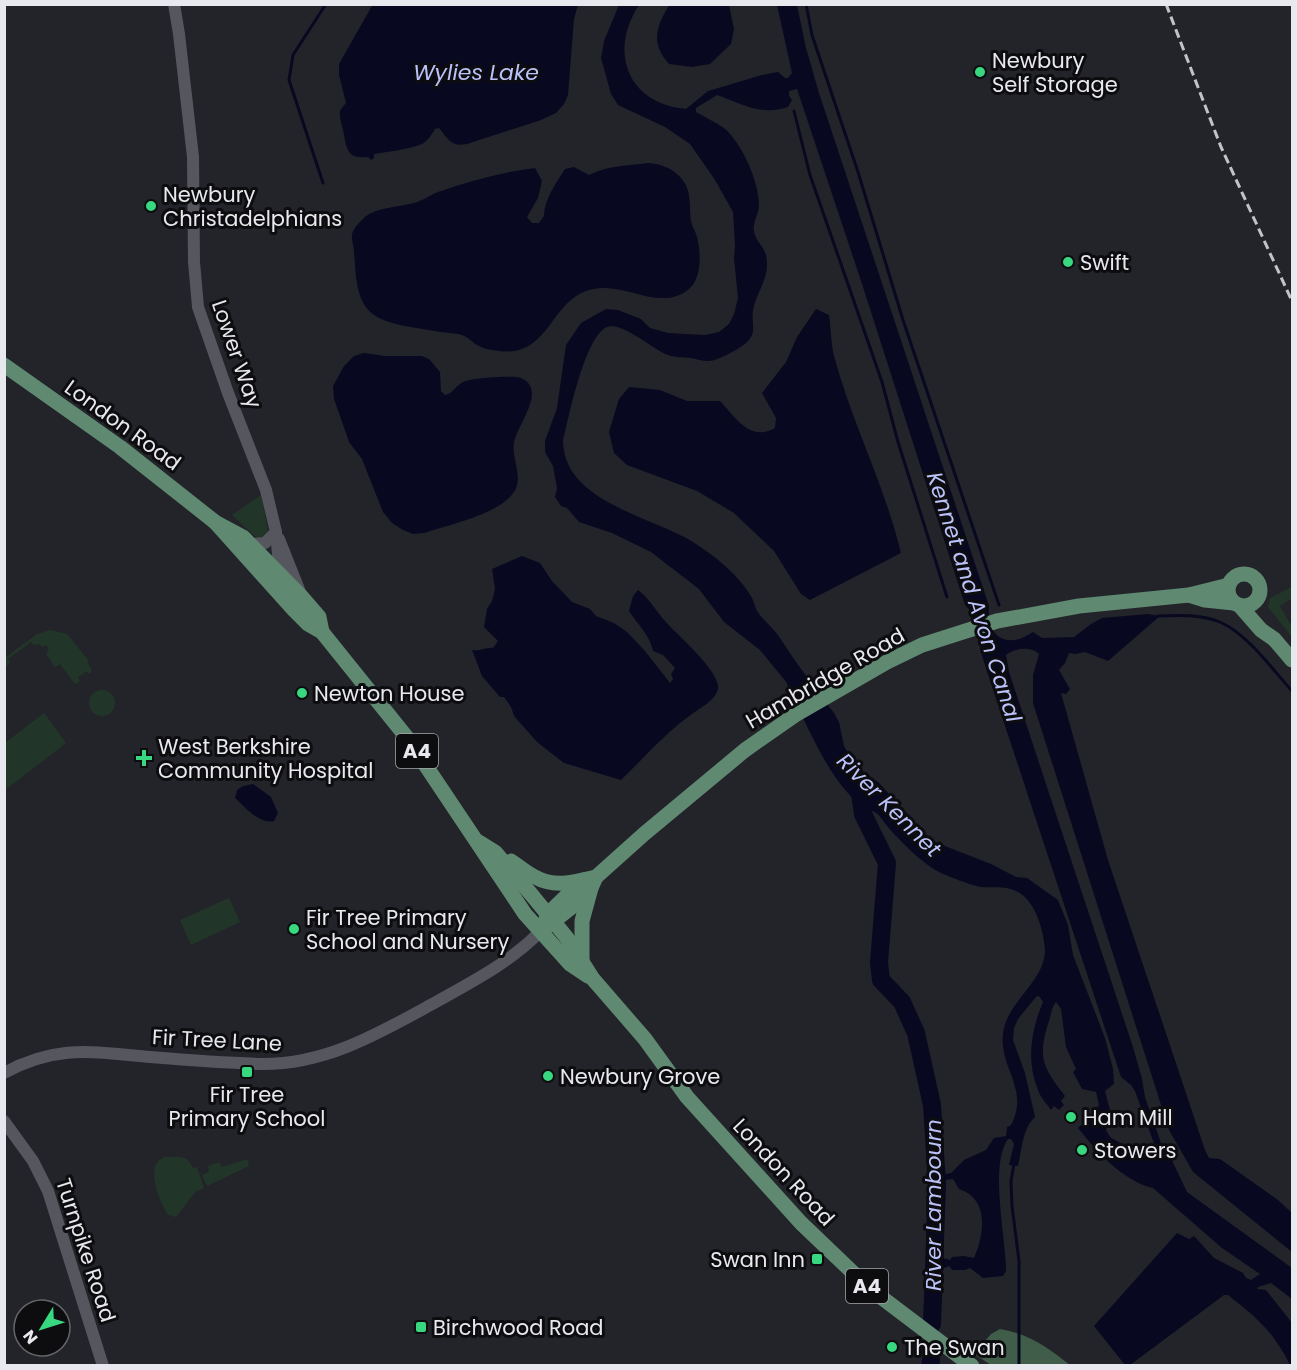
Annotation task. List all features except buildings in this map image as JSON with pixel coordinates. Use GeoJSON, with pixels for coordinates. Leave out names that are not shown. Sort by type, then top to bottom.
{"type":"FeatureCollection","features":[{"type":"Feature","properties":{"kind":"main road","name":"London Road"},"geometry":{"type":"LineString","coordinates":[[4,365],[120,447],[215,522],[243,537],[279,573],[308,624],[322,632],[408,739],[479,842],[515,900],[570,964],[593,979]]}},
{"type":"Feature","properties":{"kind":"main road","name":"London Road"},"geometry":{"type":"LineString","coordinates":[[215,522],[263,577],[295,599]]}},
{"type":"Feature","properties":{"kind":"main road"},"geometry":{"type":"LineString","coordinates":[[1237,605],[1250,605],[1256,601],[1261,591],[1254,577],[1241,574],[1234,577],[1229,585],[1229,593],[1237,605],[1260,630],[1274,639],[1293,660]]}},
{"type":"Feature","properties":{"kind":"main road","name":"Hambridge Road"},"geometry":{"type":"LineString","coordinates":[[541,932],[551,918],[590,882],[745,750],[795,715],[887,662],[922,645],[997,621],[1079,606],[1189,595],[1229,585]]}},
{"type":"Feature","properties":{"kind":"main road","name":"Hambridge Road"},"geometry":{"type":"LineString","coordinates":[[1189,595],[1237,605]]}},
{"type":"Feature","properties":{"kind":"main road"},"geometry":{"type":"LineString","coordinates":[[1256,601],[1274,639]]}},
{"type":"Feature","properties":{"kind":"main road","name":"London Road"},"geometry":{"type":"LineString","coordinates":[[479,842],[495,852],[551,918],[567,938],[593,979],[645,1039],[687,1097],[801,1223],[869,1288],[972,1365]]}},
{"type":"Feature","properties":{"kind":"main road"},"geometry":{"type":"LineString","coordinates":[[495,852],[542,881],[562,885],[590,882],[582,921],[582,962]]}},
{"type":"Feature","properties":{"kind":"street","name":"Lower Way"},"geometry":{"type":"LineString","coordinates":[[174,4],[193,157],[194,262],[198,307],[228,393],[266,490],[276,532],[279,573]]}},
{"type":"Feature","properties":{"kind":"street","name":"Lower Way"},"geometry":{"type":"LineString","coordinates":[[276,532],[284,549],[295,599]]}},
{"type":"Feature","properties":{"kind":"street"},"geometry":{"type":"LineString","coordinates":[[251,544],[265,543],[276,532]]}},
{"type":"Feature","properties":{"kind":"street","name":"Fir Tree Lane"},"geometry":{"type":"LineString","coordinates":[[4,1073],[41,1057],[80,1051],[254,1064],[309,1060],[359,1043],[459,989],[510,959],[541,932]]}},
{"type":"Feature","properties":{"kind":"street","name":"Turnpike Road"},"geometry":{"type":"LineString","coordinates":[[4,1121],[33,1161],[48,1191],[103,1365]]}},
{"type":"Feature","properties":{"kind":"green space"},"geometry":{"type":"Polygon","coordinates":[[[261,495],[268,531],[264,537],[258,539],[232,515],[261,495]]]}},
{"type":"Feature","properties":{"kind":"green space"},"geometry":{"type":"Polygon","coordinates":[[[1292,587],[1292,598],[1280,606],[1292,627],[1292,637],[1268,607],[1270,598],[1292,587]]]}},
{"type":"Feature","properties":{"kind":"green space"},"geometry":{"type":"Polygon","coordinates":[[[50,630],[67,634],[89,661],[87,662],[91,672],[89,674],[87,671],[78,677],[80,681],[75,684],[60,664],[55,667],[46,654],[49,648],[46,645],[42,647],[31,642],[8,659],[10,663],[5,667],[5,658],[37,634],[50,630]]]}},
{"type":"Feature","properties":{"kind":"green space"},"geometry":{"type":"Polygon","coordinates":[[[102,690],[111,694],[115,703],[111,712],[102,716],[93,712],[89,703],[93,694],[102,690]]]}},
{"type":"Feature","properties":{"kind":"green space"},"geometry":{"type":"Polygon","coordinates":[[[44,713],[66,743],[5,790],[5,743],[44,713]]]}},
{"type":"Feature","properties":{"kind":"green space"},"geometry":{"type":"Polygon","coordinates":[[[229,898],[240,922],[191,945],[180,920],[229,898]]]}},
{"type":"Feature","properties":{"kind":"green space"},"geometry":{"type":"Polygon","coordinates":[[[165,1157],[182,1157],[188,1160],[193,1168],[197,1167],[204,1188],[195,1192],[176,1217],[168,1215],[155,1184],[155,1167],[158,1161],[165,1157]]]}},
{"type":"Feature","properties":{"kind":"green space"},"geometry":{"type":"Polygon","coordinates":[[[247,1159],[249,1166],[207,1186],[202,1175],[209,1172],[208,1166],[219,1162],[222,1167],[247,1159]]]}},
{"type":"Feature","properties":{"kind":"green space"},"geometry":{"type":"Polygon","coordinates":[[[1000,1329],[1030,1338],[1070,1365],[991,1365],[974,1354],[991,1334],[1000,1329]]]}},
{"type":"Feature","properties":{"kind":"water","name":"Wylies Lake"},"geometry":{"type":"Polygon","coordinates":[[[373,4],[578,5],[574,19],[568,95],[564,104],[556,113],[541,120],[467,144],[454,143],[439,128],[435,129],[428,140],[422,144],[374,154],[371,160],[368,157],[351,154],[340,118],[340,111],[346,103],[339,75],[339,64],[373,4]]]}},
{"type":"Feature","properties":{"kind":"water"},"geometry":{"type":"Polygon","coordinates":[[[670,4],[729,5],[734,29],[731,44],[710,64],[692,67],[669,64],[659,49],[657,34],[661,20],[670,4]]]}},
{"type":"Feature","properties":{"kind":"water"},"geometry":{"type":"Polygon","coordinates":[[[619,5],[639,5],[625,40],[625,57],[629,73],[637,86],[650,97],[666,105],[686,109],[708,91],[778,72],[788,78],[792,73],[777,5],[797,5],[819,93],[989,606],[991,626],[995,633],[1007,640],[1015,640],[1033,632],[1042,638],[1074,637],[1102,618],[1148,614],[1160,616],[1108,661],[1085,652],[1069,653],[1059,670],[1070,689],[1066,694],[1061,693],[1108,860],[1205,1150],[1209,1158],[1220,1159],[1278,1200],[1292,1213],[1292,1252],[1193,1172],[1169,1130],[1033,703],[1033,675],[1039,654],[1036,651],[1022,649],[1006,655],[1009,672],[1133,1047],[1145,1097],[1162,1146],[1168,1152],[1187,1192],[1292,1268],[1292,1299],[1271,1283],[1257,1289],[1266,1290],[1292,1323],[1292,1365],[1264,1326],[1228,1295],[1224,1295],[1130,1365],[1125,1365],[1094,1326],[1177,1233],[1189,1239],[1194,1236],[1214,1258],[1243,1273],[1246,1278],[1251,1280],[1260,1274],[1222,1248],[1153,1188],[1131,1179],[1111,1164],[1078,1128],[1099,1105],[1096,1092],[1082,1089],[1073,1072],[1076,1069],[1066,1047],[1061,1009],[1056,1002],[1045,1036],[1043,1055],[1047,1071],[1065,1096],[1061,1101],[1064,1105],[1059,1110],[1054,1106],[1051,1110],[1039,1093],[1032,1068],[1035,1023],[1043,1002],[1039,996],[1018,1019],[1014,1028],[1013,1040],[1025,1073],[1035,1117],[1027,1127],[1018,1166],[1009,1165],[1014,1144],[1011,1139],[1008,1139],[1002,1151],[999,1183],[1006,1271],[1003,1276],[983,1278],[970,1268],[952,1270],[949,1266],[942,1269],[943,1258],[950,1260],[952,1257],[964,1256],[974,1258],[980,1239],[982,1219],[976,1201],[959,1189],[953,1179],[944,1180],[945,1174],[951,1173],[964,1160],[986,1150],[994,1138],[1006,1136],[1007,1127],[1011,1125],[1016,1112],[1017,1100],[1016,1089],[1005,1058],[1003,1034],[1011,1012],[1033,982],[1043,961],[1045,950],[1041,927],[1031,904],[1016,891],[1007,888],[978,886],[942,874],[912,852],[878,814],[857,801],[839,782],[817,747],[793,698],[789,695],[787,683],[760,650],[724,622],[699,589],[651,552],[612,533],[579,522],[567,508],[561,506],[555,497],[557,488],[553,466],[545,452],[545,441],[557,408],[566,345],[581,323],[606,309],[618,310],[641,319],[650,328],[668,333],[705,335],[719,332],[729,324],[738,298],[733,212],[715,180],[690,144],[665,127],[618,105],[611,94],[601,58],[604,41],[619,5]],[[797,89],[789,91],[792,100],[788,107],[769,110],[752,108],[717,95],[696,108],[696,112],[724,128],[737,143],[753,174],[758,196],[759,208],[754,231],[765,251],[767,263],[765,278],[753,311],[751,338],[738,349],[720,358],[707,361],[674,357],[661,352],[627,331],[611,326],[605,328],[590,348],[578,380],[563,441],[567,462],[578,479],[593,493],[613,505],[693,542],[733,574],[747,590],[757,611],[778,635],[834,713],[839,722],[844,746],[856,766],[879,783],[932,841],[991,864],[1016,877],[1027,878],[1058,900],[1068,925],[1073,955],[1105,1038],[1113,1069],[1114,1084],[1105,1091],[1111,1114],[1106,1130],[1110,1137],[1142,1156],[1153,1155],[1156,1149],[1135,1091],[1121,1077],[980,650],[981,637],[978,626],[965,605],[797,89]]]}},
{"type":"Feature","properties":{"kind":"water"},"geometry":{"type":"Polygon","coordinates":[[[648,163],[674,172],[685,183],[688,193],[691,221],[700,258],[693,284],[679,295],[658,298],[612,288],[584,292],[560,311],[542,335],[531,345],[517,350],[499,351],[479,346],[462,335],[388,322],[374,315],[363,303],[356,278],[352,236],[358,224],[371,213],[417,202],[438,192],[474,181],[535,168],[542,181],[538,198],[527,217],[532,223],[539,223],[544,216],[551,192],[565,169],[574,167],[589,175],[611,168],[648,163]]]}},
{"type":"Feature","properties":{"kind":"water"},"geometry":{"type":"Polygon","coordinates":[[[816,309],[829,315],[833,351],[841,381],[886,503],[901,553],[810,600],[801,594],[774,551],[734,513],[697,491],[627,465],[614,453],[609,432],[619,399],[629,387],[660,390],[687,401],[720,401],[738,421],[751,430],[766,432],[775,428],[776,418],[762,393],[786,362],[797,337],[816,309]]]}},
{"type":"Feature","properties":{"kind":"water"},"geometry":{"type":"Polygon","coordinates":[[[364,353],[385,356],[422,356],[429,359],[440,372],[441,391],[445,395],[463,382],[474,379],[516,377],[529,383],[532,391],[529,408],[514,443],[518,474],[517,486],[507,500],[486,513],[424,533],[413,534],[392,523],[383,512],[362,459],[349,442],[334,399],[333,386],[344,366],[354,356],[364,353]]]}},
{"type":"Feature","properties":{"kind":"water"},"geometry":{"type":"Polygon","coordinates":[[[522,556],[540,563],[552,581],[572,602],[590,609],[596,616],[614,623],[627,632],[670,683],[673,679],[671,674],[675,668],[663,655],[653,651],[646,635],[629,611],[633,596],[638,590],[706,664],[717,682],[718,689],[711,701],[682,721],[621,780],[564,763],[537,742],[514,716],[504,697],[500,697],[482,676],[472,650],[493,648],[498,641],[484,627],[487,609],[495,589],[492,569],[522,556]]]}},
{"type":"Feature","properties":{"kind":"water"},"geometry":{"type":"Polygon","coordinates":[[[253,784],[271,797],[278,813],[274,821],[269,822],[258,818],[235,798],[237,790],[253,784]]]}},
{"type":"Feature","properties":{"kind":"waterway"},"geometry":{"type":"LineString","coordinates":[[323,183],[289,80],[293,55],[326,4]]}},
{"type":"Feature","properties":{"kind":"waterway","name":"Kennet and Avon Canal"},"geometry":{"type":"LineString","coordinates":[[806,4],[812,35],[858,172],[903,320],[999,605]]}},
{"type":"Feature","properties":{"kind":"waterway"},"geometry":{"type":"LineString","coordinates":[[794,111],[810,175],[882,382],[898,442],[947,597]]}},
{"type":"Feature","properties":{"kind":"waterway"},"geometry":{"type":"LineString","coordinates":[[1158,616],[1182,615],[1222,623],[1251,644],[1292,691]]}},
{"type":"Feature","properties":{"kind":"waterway","name":"River Lambourn"},"geometry":{"type":"LineString","coordinates":[[858,781],[863,814],[887,863],[879,962],[881,980],[902,1002],[916,1033],[932,1105],[937,1184],[932,1324]]}},
{"type":"Feature","properties":{"kind":"waterway"},"geometry":{"type":"LineString","coordinates":[[1014,1164],[1011,1181],[1019,1261],[1019,1366]]}},
{"type":"Feature","properties":{"kind":"waterway","name":"River Lambourn"},"geometry":{"type":"LineString","coordinates":[[930,1366],[931,1360]]}},
{"type":"Feature","properties":{"kind":"railway"},"geometry":{"type":"LineString","coordinates":[[1166,4],[1221,147],[1292,301]]}},
{"type":"Feature","properties":{"kind":"place","name":"Newbury Self Storage"},"geometry":{"type":"Point","coordinates":[980,72]}},
{"type":"Feature","properties":{"kind":"place","name":"Newbury Christadelphians"},"geometry":{"type":"Point","coordinates":[151,206]}},
{"type":"Feature","properties":{"kind":"place","name":"Swift"},"geometry":{"type":"Point","coordinates":[1068,262]}},
{"type":"Feature","properties":{"kind":"place","name":"Newton House"},"geometry":{"type":"Point","coordinates":[302,693]}},
{"type":"Feature","properties":{"kind":"place","name":"West Berkshire Community Hospital"},"geometry":{"type":"Point","coordinates":[144,758]}},
{"type":"Feature","properties":{"kind":"place","name":"Fir Tree Primary School and Nursery"},"geometry":{"type":"Point","coordinates":[294,929]}},
{"type":"Feature","properties":{"kind":"place","name":"Fir Tree Primary School"},"geometry":{"type":"Point","coordinates":[247,1072]}},
{"type":"Feature","properties":{"kind":"place","name":"Newbury Grove"},"geometry":{"type":"Point","coordinates":[548,1076]}},
{"type":"Feature","properties":{"kind":"place","name":"Ham Mill"},"geometry":{"type":"Point","coordinates":[1071,1117]}},
{"type":"Feature","properties":{"kind":"place","name":"Stowers"},"geometry":{"type":"Point","coordinates":[1082,1150]}},
{"type":"Feature","properties":{"kind":"place","name":"Swan Inn"},"geometry":{"type":"Point","coordinates":[817,1259]}},
{"type":"Feature","properties":{"kind":"place","name":"Birchwood Road"},"geometry":{"type":"Point","coordinates":[421,1327]}},
{"type":"Feature","properties":{"kind":"place","name":"The Swan"},"geometry":{"type":"Point","coordinates":[892,1347]}},
{"type":"Feature","properties":{"kind":"water label","name":"River Kennet"},"geometry":{"type":"Point","coordinates":[889,805]}}]}
